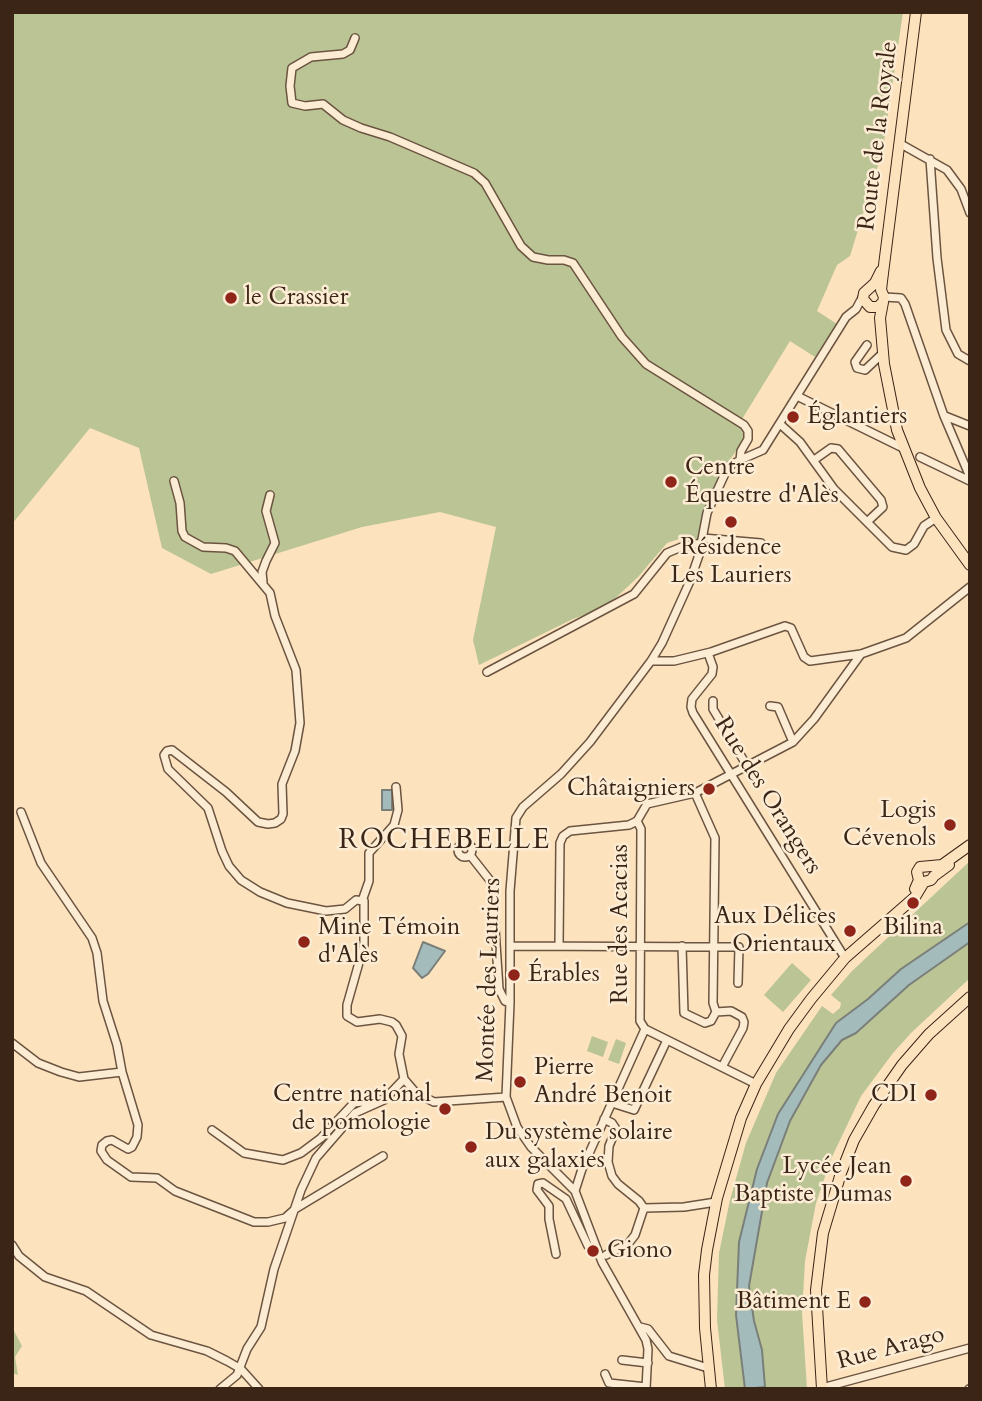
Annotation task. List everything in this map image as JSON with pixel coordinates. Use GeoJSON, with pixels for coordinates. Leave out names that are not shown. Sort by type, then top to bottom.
{"type":"FeatureCollection","features":[{"type":"Feature","properties":{"kind":"main road","name":"Route de la Royale"},"geometry":{"type":"LineString","coordinates":[[916,12],[885,264],[875,298],[880,318],[888,394],[904,448],[936,518],[970,565]]}},
{"type":"Feature","properties":{"kind":"main road"},"geometry":{"type":"LineString","coordinates":[[711,1389],[704,1275],[711,1220],[728,1155],[756,1084],[789,1029],[845,958],[858,946],[859,941],[908,898],[921,881],[931,880],[932,872],[967,848]]}},
{"type":"Feature","properties":{"kind":"main road"},"geometry":{"type":"LineString","coordinates":[[921,881],[918,869],[923,866],[932,872]]}},
{"type":"Feature","properties":{"kind":"main road"},"geometry":{"type":"LineString","coordinates":[[822,1389],[816,1290],[823,1233],[841,1173],[854,1140],[902,1065],[929,1034],[970,997]]}},
{"type":"Feature","properties":{"kind":"street"},"geometry":{"type":"LineString","coordinates":[[355,38],[350,50],[343,54],[311,57],[292,68],[292,103],[305,106],[323,104],[343,120],[474,173],[485,183],[521,246],[533,257],[573,263],[622,337],[646,365],[744,425],[748,431],[748,439],[740,460]]}},
{"type":"Feature","properties":{"kind":"street"},"geometry":{"type":"LineString","coordinates":[[899,143],[947,170],[961,189],[970,213]]}},
{"type":"Feature","properties":{"kind":"street"},"geometry":{"type":"LineString","coordinates":[[930,159],[937,258],[946,330],[958,354],[970,361]]}},
{"type":"Feature","properties":{"kind":"street"},"geometry":{"type":"LineString","coordinates":[[875,298],[901,298],[905,304],[944,416],[970,479]]}},
{"type":"Feature","properties":{"kind":"street","name":"Montée des Lauriers"},"geometry":{"type":"LineString","coordinates":[[506,1097],[510,1003],[510,891],[516,818],[523,807],[561,775],[590,742],[662,643],[690,581],[708,513],[729,467],[763,450],[846,317],[875,298]]}},
{"type":"Feature","properties":{"kind":"street"},"geometry":{"type":"LineString","coordinates":[[866,345],[855,362],[857,368],[865,370],[883,353]]}},
{"type":"Feature","properties":{"kind":"street"},"geometry":{"type":"LineString","coordinates":[[797,396],[904,448]]}},
{"type":"Feature","properties":{"kind":"street"},"geometry":{"type":"LineString","coordinates":[[944,416],[970,426]]}},
{"type":"Feature","properties":{"kind":"street"},"geometry":{"type":"LineString","coordinates":[[780,424],[814,460],[834,489],[892,547],[902,551],[914,544],[924,526],[936,518]]}},
{"type":"Feature","properties":{"kind":"street"},"geometry":{"type":"LineString","coordinates":[[814,460],[831,448],[838,449],[881,500],[883,507],[867,522]]}},
{"type":"Feature","properties":{"kind":"street"},"geometry":{"type":"LineString","coordinates":[[920,457],[970,479]]}},
{"type":"Feature","properties":{"kind":"street"},"geometry":{"type":"LineString","coordinates":[[174,481],[180,503],[181,531],[185,537],[203,547],[235,551],[270,593],[275,616],[292,656],[300,732],[282,784],[281,820],[268,824],[258,822],[177,752],[167,751],[164,755],[168,769],[208,808],[222,851],[229,866],[241,880],[260,892],[287,903],[326,911],[345,909],[356,900],[366,905],[364,945],[346,1016],[357,1022],[380,1019],[396,1025],[402,1035],[399,1054],[404,1079],[416,1093],[434,1102],[506,1097],[517,1127],[531,1147],[575,1191],[602,1262],[640,1327],[648,1349],[646,1388],[608,1383],[605,1374]]}},
{"type":"Feature","properties":{"kind":"street"},"geometry":{"type":"LineString","coordinates":[[263,583],[265,561],[275,543],[266,512],[270,495]]}},
{"type":"Feature","properties":{"kind":"street"},"geometry":{"type":"LineString","coordinates":[[487,673],[634,594],[667,554],[702,541],[761,543]]}},
{"type":"Feature","properties":{"kind":"street"},"geometry":{"type":"LineString","coordinates":[[651,661],[674,661],[708,653],[785,626],[791,628],[804,657],[810,661],[862,654],[906,638],[970,587]]}},
{"type":"Feature","properties":{"kind":"street","name":"Rue des Orangers"},"geometry":{"type":"LineString","coordinates":[[708,653],[713,667],[712,674],[692,699],[691,707],[845,958]]}},
{"type":"Feature","properties":{"kind":"street"},"geometry":{"type":"LineString","coordinates":[[559,946],[560,843],[563,836],[570,831],[629,825],[637,821],[647,804],[695,793],[793,742],[814,719],[862,654]]}},
{"type":"Feature","properties":{"kind":"street"},"geometry":{"type":"LineString","coordinates":[[713,701],[713,709],[747,766]]}},
{"type":"Feature","properties":{"kind":"street"},"geometry":{"type":"LineString","coordinates":[[770,706],[778,707],[793,742]]}},
{"type":"Feature","properties":{"kind":"street"},"geometry":{"type":"LineString","coordinates":[[362,901],[369,881],[369,853],[394,825],[398,810],[396,786]]}},
{"type":"Feature","properties":{"kind":"street"},"geometry":{"type":"LineString","coordinates":[[682,946],[684,1013],[705,1023],[711,1021],[716,1012],[713,1003],[715,838],[695,793]]}},
{"type":"Feature","properties":{"kind":"street"},"geometry":{"type":"LineString","coordinates":[[21,812],[41,863],[92,938],[97,954],[103,1002],[138,1125],[137,1137],[132,1147],[128,1149],[112,1140],[102,1145],[101,1151],[117,1169],[131,1177],[157,1178],[175,1191],[254,1222],[268,1222],[285,1218],[295,1209],[383,1156]]}},
{"type":"Feature","properties":{"kind":"street","name":"Rue des Acacias"},"geometry":{"type":"LineString","coordinates":[[637,821],[641,829],[639,1014],[645,1030],[756,1084]]}},
{"type":"Feature","properties":{"kind":"street"},"geometry":{"type":"LineString","coordinates":[[470,855],[492,883],[499,989],[505,1001],[510,1003]]}},
{"type":"Feature","properties":{"kind":"street"},"geometry":{"type":"LineString","coordinates":[[510,946],[739,947],[738,983]]}},
{"type":"Feature","properties":{"kind":"street"},"geometry":{"type":"LineString","coordinates":[[716,1012],[737,1013],[744,1022],[722,1067]]}},
{"type":"Feature","properties":{"kind":"street"},"geometry":{"type":"LineString","coordinates":[[575,1191],[582,1169],[645,1030]]}},
{"type":"Feature","properties":{"kind":"street"},"geometry":{"type":"LineString","coordinates":[[612,1103],[635,1110],[667,1040]]}},
{"type":"Feature","properties":{"kind":"street"},"geometry":{"type":"LineString","coordinates":[[12,1043],[38,1063],[79,1077],[122,1072]]}},
{"type":"Feature","properties":{"kind":"street"},"geometry":{"type":"LineString","coordinates":[[220,1389],[241,1368],[247,1349],[261,1327],[274,1269],[304,1181],[316,1158],[355,1113],[384,1100],[404,1079]]}},
{"type":"Feature","properties":{"kind":"street"},"geometry":{"type":"LineString","coordinates":[[212,1130],[244,1153],[283,1160],[301,1153],[321,1138],[354,1103],[384,1100]]}},
{"type":"Feature","properties":{"kind":"street"},"geometry":{"type":"LineString","coordinates":[[604,1119],[616,1129],[609,1146],[608,1162],[612,1176],[627,1193],[639,1200],[644,1208]]}},
{"type":"Feature","properties":{"kind":"street"},"geometry":{"type":"LineString","coordinates":[[556,1254],[549,1219],[550,1206],[537,1190],[538,1184],[542,1183],[566,1199],[588,1246],[596,1247]]}},
{"type":"Feature","properties":{"kind":"street"},"geometry":{"type":"LineString","coordinates":[[644,1208],[684,1207],[716,1202]]}},
{"type":"Feature","properties":{"kind":"street"},"geometry":{"type":"LineString","coordinates":[[606,1255],[628,1244],[635,1235],[644,1208]]}},
{"type":"Feature","properties":{"kind":"street"},"geometry":{"type":"LineString","coordinates":[[12,1245],[19,1256],[45,1277],[86,1291],[151,1335],[207,1351],[241,1368],[259,1389]]}},
{"type":"Feature","properties":{"kind":"street"},"geometry":{"type":"LineString","coordinates":[[640,1327],[648,1329],[669,1356],[708,1368]]}},
{"type":"Feature","properties":{"kind":"street","name":"Rue Arago"},"geometry":{"type":"LineString","coordinates":[[822,1389],[970,1348]]}},
{"type":"Feature","properties":{"kind":"street"},"geometry":{"type":"LineString","coordinates":[[622,1360],[648,1363]]}},
{"type":"Feature","properties":{"kind":"green space"},"geometry":{"type":"Polygon","coordinates":[[[12,12],[903,12],[883,149],[850,256],[837,265],[817,311],[837,324],[815,357],[790,341],[739,424],[745,427],[746,437],[724,468],[711,496],[698,539],[679,539],[667,543],[638,577],[606,607],[573,619],[479,665],[473,640],[496,527],[440,512],[362,527],[211,574],[162,548],[139,448],[90,428],[12,524],[12,12]]]}},
{"type":"Feature","properties":{"kind":"green space"},"geometry":{"type":"Polygon","coordinates":[[[970,861],[970,922],[901,969],[836,1023],[757,1169],[739,1242],[736,1315],[745,1389],[725,1389],[717,1320],[719,1253],[746,1143],[776,1073],[822,1006],[833,1014],[840,1008],[841,1003],[831,995],[852,971],[970,861]]]}},
{"type":"Feature","properties":{"kind":"green space"},"geometry":{"type":"Polygon","coordinates":[[[970,942],[970,978],[893,1053],[861,1096],[831,1159],[816,1203],[805,1261],[802,1313],[807,1389],[758,1389],[759,1386],[764,1387],[762,1350],[749,1286],[767,1183],[790,1122],[821,1065],[842,1040],[856,1033],[909,985],[970,942]]]}},
{"type":"Feature","properties":{"kind":"green space"},"geometry":{"type":"Polygon","coordinates":[[[792,963],[811,980],[783,1012],[764,995],[792,963]]]}},
{"type":"Feature","properties":{"kind":"green space"},"geometry":{"type":"Polygon","coordinates":[[[592,1036],[608,1042],[603,1057],[587,1051],[592,1036]]]}},
{"type":"Feature","properties":{"kind":"green space"},"geometry":{"type":"Polygon","coordinates":[[[616,1039],[626,1043],[619,1064],[608,1060],[616,1039]]]}},
{"type":"Feature","properties":{"kind":"green space"},"geometry":{"type":"Polygon","coordinates":[[[12,1327],[22,1346],[15,1357],[18,1375],[12,1373],[12,1327]]]}},
{"type":"Feature","properties":{"kind":"water"},"geometry":{"type":"Polygon","coordinates":[[[382,790],[392,790],[392,810],[382,810],[382,790]]]}},
{"type":"Feature","properties":{"kind":"water"},"geometry":{"type":"Polygon","coordinates":[[[970,922],[970,942],[909,985],[856,1033],[842,1040],[821,1065],[790,1121],[767,1183],[749,1286],[762,1350],[765,1387],[745,1389],[736,1315],[739,1242],[757,1169],[778,1114],[836,1023],[901,969],[970,922]]]}},
{"type":"Feature","properties":{"kind":"water"},"geometry":{"type":"Polygon","coordinates":[[[423,942],[445,951],[422,978],[413,968],[423,942]]]}},
{"type":"Feature","properties":{"kind":"place","name":"le Crassier"},"geometry":{"type":"Point","coordinates":[231,298]}},
{"type":"Feature","properties":{"kind":"place","name":"Églantiers"},"geometry":{"type":"Point","coordinates":[793,417]}},
{"type":"Feature","properties":{"kind":"place","name":"Centre Équestre d'Alès"},"geometry":{"type":"Point","coordinates":[671,482]}},
{"type":"Feature","properties":{"kind":"place","name":"Résidence Les Lauriers"},"geometry":{"type":"Point","coordinates":[731,522]}},
{"type":"Feature","properties":{"kind":"place","name":"Châtaigniers"},"geometry":{"type":"Point","coordinates":[709,789]}},
{"type":"Feature","properties":{"kind":"place","name":"Logis Cévenols"},"geometry":{"type":"Point","coordinates":[950,825]}},
{"type":"Feature","properties":{"kind":"place","name":"Bilina"},"geometry":{"type":"Point","coordinates":[913,903]}},
{"type":"Feature","properties":{"kind":"place","name":"Aux Délices Orientaux"},"geometry":{"type":"Point","coordinates":[850,931]}},
{"type":"Feature","properties":{"kind":"place","name":"Mine Témoin d'Alès"},"geometry":{"type":"Point","coordinates":[304,942]}},
{"type":"Feature","properties":{"kind":"place","name":"Érables"},"geometry":{"type":"Point","coordinates":[514,975]}},
{"type":"Feature","properties":{"kind":"place","name":"Pierre André Benoit"},"geometry":{"type":"Point","coordinates":[520,1082]}},
{"type":"Feature","properties":{"kind":"place","name":"CDI"},"geometry":{"type":"Point","coordinates":[931,1095]}},
{"type":"Feature","properties":{"kind":"place","name":"Centre national de pomologie"},"geometry":{"type":"Point","coordinates":[445,1109]}},
{"type":"Feature","properties":{"kind":"place","name":"Du système solaire aux galaxies"},"geometry":{"type":"Point","coordinates":[471,1147]}},
{"type":"Feature","properties":{"kind":"place","name":"Lycée Jean Baptiste Dumas"},"geometry":{"type":"Point","coordinates":[906,1181]}},
{"type":"Feature","properties":{"kind":"place","name":"Giono"},"geometry":{"type":"Point","coordinates":[593,1251]}},
{"type":"Feature","properties":{"kind":"place","name":"Bâtiment E"},"geometry":{"type":"Point","coordinates":[865,1302]}},
{"type":"Feature","properties":{"kind":"district","name":"ROCHEBELLE"},"geometry":{"type":"Point","coordinates":[445,842]}}]}
